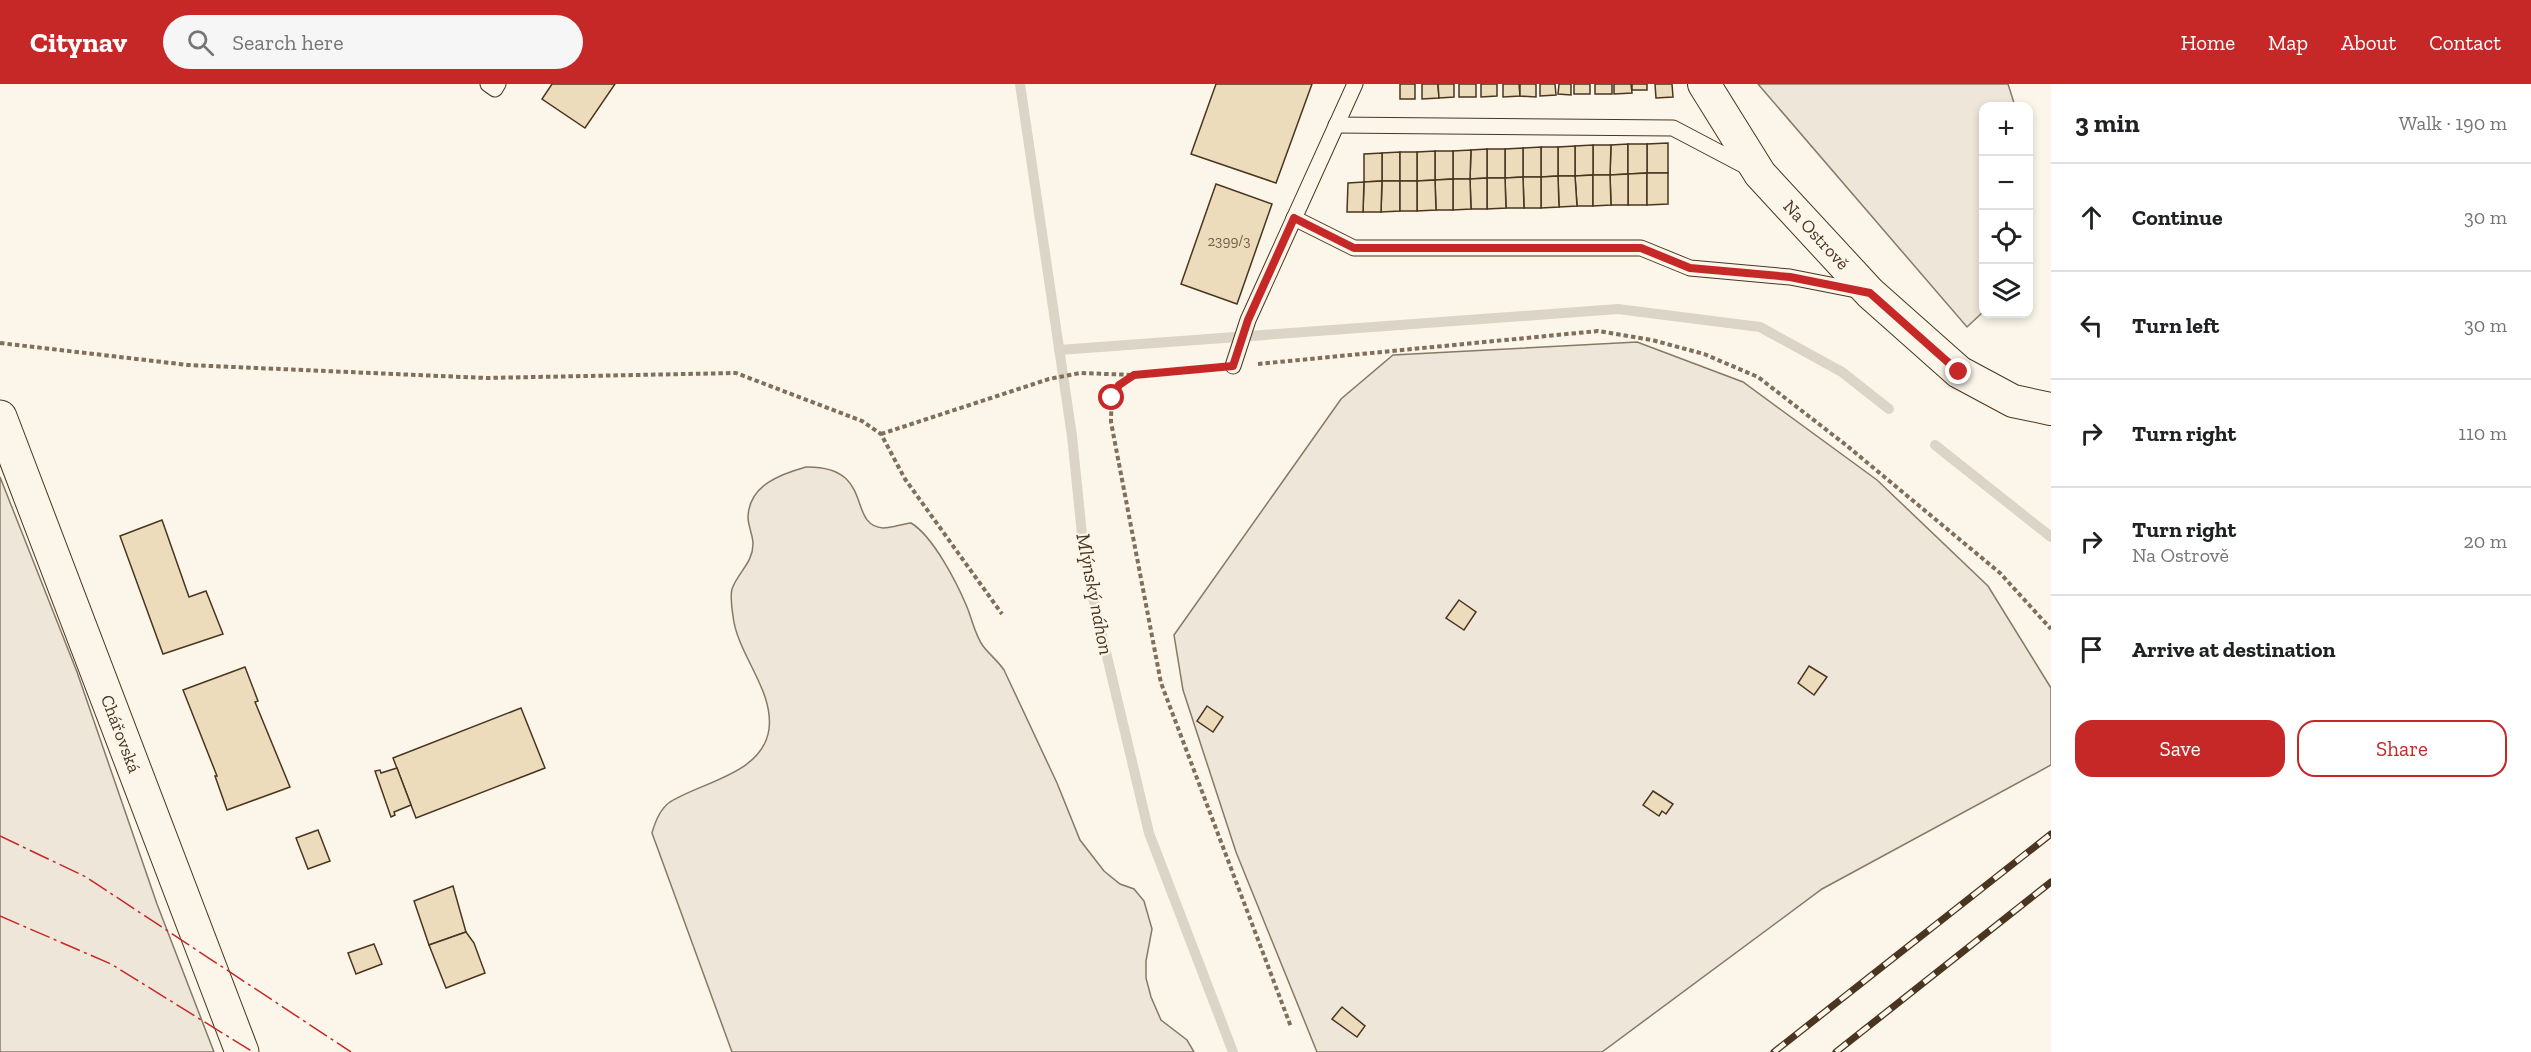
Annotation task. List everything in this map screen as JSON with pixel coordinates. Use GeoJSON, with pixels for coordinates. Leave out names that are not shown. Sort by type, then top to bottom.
{"type":"FeatureCollection","features":[{"type":"Feature","properties":{"kind":"street","name":"Na Ostrově"},"geometry":{"type":"LineString","coordinates":[[1704,84],[1760,174],[1870,293],[1959,372],[2013,401],[2051,409]]}},
{"type":"Feature","properties":{"kind":"street","name":"Chářovská"},"geometry":{"type":"LineString","coordinates":[[0,417],[242,1052]]}},
{"type":"Feature","properties":{"kind":"lane"},"geometry":{"type":"LineString","coordinates":[[488,84],[495,89],[498,84]]}},
{"type":"Feature","properties":{"kind":"lane"},"geometry":{"type":"LineString","coordinates":[[1235,360],[1248,320],[1355,84]]}},
{"type":"Feature","properties":{"kind":"lane"},"geometry":{"type":"LineString","coordinates":[[1336,125],[1673,128],[1760,174]]}},
{"type":"Feature","properties":{"kind":"lane"},"geometry":{"type":"LineString","coordinates":[[1294,218],[1354,248],[1641,248],[1690,268],[1790,277],[1870,293]]}},
{"type":"Feature","properties":{"kind":"path"},"geometry":{"type":"LineString","coordinates":[[881,434],[1049,379],[1080,372],[1134,375],[1235,360],[1598,331],[1652,340],[1704,354],[1758,377],[1846,445],[2000,573],[2051,629]]}},
{"type":"Feature","properties":{"kind":"path"},"geometry":{"type":"LineString","coordinates":[[0,343],[188,365],[474,378],[736,373],[862,421],[881,434],[905,479],[1002,614]]}},
{"type":"Feature","properties":{"kind":"path"},"geometry":{"type":"LineString","coordinates":[[1134,375],[1119,385],[1112,398],[1111,422],[1161,683],[1291,1027]]}},
{"type":"Feature","properties":{"kind":"shaded area"},"geometry":{"type":"Polygon","coordinates":[[[1758,84],[2008,84],[2014,102],[1979,102],[1979,316],[1967,327],[1758,84]]]}},
{"type":"Feature","properties":{"kind":"shaded area"},"geometry":{"type":"Polygon","coordinates":[[[1637,342],[1743,382],[1877,480],[1988,586],[2051,688],[2051,765],[1822,889],[1602,1052],[1317,1052],[1236,852],[1183,690],[1174,635],[1341,399],[1393,355],[1637,342]]]}},
{"type":"Feature","properties":{"kind":"shaded area"},"geometry":{"type":"Polygon","coordinates":[[[806,467],[828,469],[842,476],[851,485],[865,517],[872,524],[883,528],[911,523],[928,538],[936,549],[963,597],[980,642],[1004,670],[1057,783],[1080,840],[1104,871],[1120,884],[1134,889],[1144,901],[1152,929],[1146,961],[1146,978],[1151,997],[1161,1020],[1187,1040],[1194,1052],[732,1052],[652,833],[656,820],[666,805],[743,767],[755,757],[764,744],[769,729],[766,700],[736,630],[731,592],[751,557],[753,541],[748,517],[754,497],[760,489],[777,477],[806,467]]]}},
{"type":"Feature","properties":{"kind":"shaded area"},"geometry":{"type":"Polygon","coordinates":[[[0,477],[77,672],[157,904],[214,1052],[0,1052],[0,477]]]}},
{"type":"Feature","properties":{"kind":"building"},"geometry":{"type":"Polygon","coordinates":[[[552,84],[615,84],[585,128],[542,99],[552,84]]]}},
{"type":"Feature","properties":{"kind":"building"},"geometry":{"type":"Polygon","coordinates":[[[1216,84],[1312,84],[1276,183],[1191,154],[1216,84]]]}},
{"type":"Feature","properties":{"kind":"building"},"geometry":{"type":"Polygon","coordinates":[[[1400,84],[1415,84],[1415,99],[1400,99],[1400,84]]]}},
{"type":"Feature","properties":{"kind":"building"},"geometry":{"type":"Polygon","coordinates":[[[1422,84],[1438,84],[1439,98],[1422,99],[1422,84]]]}},
{"type":"Feature","properties":{"kind":"building"},"geometry":{"type":"Polygon","coordinates":[[[1438,84],[1454,84],[1454,97],[1439,98],[1438,84]]]}},
{"type":"Feature","properties":{"kind":"building"},"geometry":{"type":"Polygon","coordinates":[[[1459,84],[1476,84],[1476,97],[1459,97],[1459,84]]]}},
{"type":"Feature","properties":{"kind":"building"},"geometry":{"type":"Polygon","coordinates":[[[1481,84],[1497,84],[1497,96],[1481,97],[1481,84]]]}},
{"type":"Feature","properties":{"kind":"building"},"geometry":{"type":"Polygon","coordinates":[[[1503,84],[1519,84],[1520,96],[1503,97],[1503,84]]]}},
{"type":"Feature","properties":{"kind":"building"},"geometry":{"type":"Polygon","coordinates":[[[1520,84],[1536,84],[1536,97],[1520,96],[1520,84]]]}},
{"type":"Feature","properties":{"kind":"building"},"geometry":{"type":"Polygon","coordinates":[[[1540,84],[1555,84],[1556,95],[1540,96],[1540,84]]]}},
{"type":"Feature","properties":{"kind":"building"},"geometry":{"type":"Polygon","coordinates":[[[1559,84],[1571,84],[1571,95],[1558,94],[1559,84]]]}},
{"type":"Feature","properties":{"kind":"building"},"geometry":{"type":"Polygon","coordinates":[[[1574,84],[1590,84],[1590,94],[1574,94],[1574,84]]]}},
{"type":"Feature","properties":{"kind":"building"},"geometry":{"type":"Polygon","coordinates":[[[1595,84],[1612,84],[1612,94],[1595,94],[1595,84]]]}},
{"type":"Feature","properties":{"kind":"building"},"geometry":{"type":"Polygon","coordinates":[[[1614,84],[1631,84],[1632,93],[1614,94],[1614,84]]]}},
{"type":"Feature","properties":{"kind":"building"},"geometry":{"type":"Polygon","coordinates":[[[1632,84],[1647,84],[1647,90],[1632,90],[1632,84]]]}},
{"type":"Feature","properties":{"kind":"building"},"geometry":{"type":"Polygon","coordinates":[[[1655,84],[1672,84],[1673,97],[1656,98],[1655,84]]]}},
{"type":"Feature","properties":{"kind":"building"},"geometry":{"type":"Polygon","coordinates":[[[1668,143],[1668,173],[1647,173],[1647,144],[1668,143]]]}},
{"type":"Feature","properties":{"kind":"building"},"geometry":{"type":"Polygon","coordinates":[[[1628,144],[1628,174],[1610,175],[1611,145],[1628,144]]]}},
{"type":"Feature","properties":{"kind":"building"},"geometry":{"type":"Polygon","coordinates":[[[1628,144],[1647,144],[1647,173],[1628,174],[1628,144]]]}},
{"type":"Feature","properties":{"kind":"building"},"geometry":{"type":"Polygon","coordinates":[[[1593,145],[1611,145],[1610,175],[1593,175],[1593,145]]]}},
{"type":"Feature","properties":{"kind":"building"},"geometry":{"type":"Polygon","coordinates":[[[1593,145],[1593,175],[1575,176],[1575,146],[1593,145]]]}},
{"type":"Feature","properties":{"kind":"building"},"geometry":{"type":"Polygon","coordinates":[[[1575,146],[1575,176],[1558,176],[1558,147],[1575,146]]]}},
{"type":"Feature","properties":{"kind":"building"},"geometry":{"type":"Polygon","coordinates":[[[1541,147],[1558,147],[1558,176],[1541,177],[1541,147]]]}},
{"type":"Feature","properties":{"kind":"building"},"geometry":{"type":"Polygon","coordinates":[[[1541,147],[1541,177],[1523,177],[1523,148],[1541,147]]]}},
{"type":"Feature","properties":{"kind":"building"},"geometry":{"type":"Polygon","coordinates":[[[1523,148],[1523,177],[1505,178],[1505,149],[1523,148]]]}},
{"type":"Feature","properties":{"kind":"building"},"geometry":{"type":"Polygon","coordinates":[[[1487,149],[1505,149],[1505,178],[1487,178],[1487,149]]]}},
{"type":"Feature","properties":{"kind":"building"},"geometry":{"type":"Polygon","coordinates":[[[1487,149],[1487,178],[1470,179],[1471,150],[1487,149]]]}},
{"type":"Feature","properties":{"kind":"building"},"geometry":{"type":"Polygon","coordinates":[[[1471,150],[1470,179],[1453,179],[1453,151],[1471,150]]]}},
{"type":"Feature","properties":{"kind":"building"},"geometry":{"type":"Polygon","coordinates":[[[1435,151],[1453,151],[1453,179],[1435,180],[1435,151]]]}},
{"type":"Feature","properties":{"kind":"building"},"geometry":{"type":"Polygon","coordinates":[[[1435,151],[1435,180],[1417,181],[1417,152],[1435,151]]]}},
{"type":"Feature","properties":{"kind":"building"},"geometry":{"type":"Polygon","coordinates":[[[1400,152],[1400,181],[1382,181],[1382,153],[1400,152]]]}},
{"type":"Feature","properties":{"kind":"building"},"geometry":{"type":"Polygon","coordinates":[[[1400,152],[1417,152],[1417,181],[1400,181],[1400,152]]]}},
{"type":"Feature","properties":{"kind":"building"},"geometry":{"type":"Polygon","coordinates":[[[1382,153],[1382,181],[1364,182],[1364,154],[1382,153]]]}},
{"type":"Feature","properties":{"kind":"building"},"geometry":{"type":"Polygon","coordinates":[[[1647,173],[1647,205],[1628,205],[1628,174],[1647,173]]]}},
{"type":"Feature","properties":{"kind":"building"},"geometry":{"type":"Polygon","coordinates":[[[1647,173],[1668,173],[1668,204],[1647,205],[1647,173]]]}},
{"type":"Feature","properties":{"kind":"building"},"geometry":{"type":"Polygon","coordinates":[[[1628,174],[1628,205],[1611,205],[1610,175],[1628,174]]]}},
{"type":"Feature","properties":{"kind":"building"},"geometry":{"type":"Polygon","coordinates":[[[1593,175],[1593,206],[1577,206],[1575,176],[1593,175]]]}},
{"type":"Feature","properties":{"kind":"building"},"geometry":{"type":"Polygon","coordinates":[[[1593,175],[1610,175],[1611,205],[1593,206],[1593,175]]]}},
{"type":"Feature","properties":{"kind":"building"},"geometry":{"type":"Polygon","coordinates":[[[1558,176],[1575,176],[1577,206],[1559,207],[1558,176]]]}},
{"type":"Feature","properties":{"kind":"building"},"geometry":{"type":"Polygon","coordinates":[[[1558,176],[1559,207],[1541,208],[1541,177],[1558,176]]]}},
{"type":"Feature","properties":{"kind":"building"},"geometry":{"type":"Polygon","coordinates":[[[1523,177],[1541,177],[1541,208],[1524,208],[1523,177]]]}},
{"type":"Feature","properties":{"kind":"building"},"geometry":{"type":"Polygon","coordinates":[[[1523,177],[1524,208],[1506,208],[1505,178],[1523,177]]]}},
{"type":"Feature","properties":{"kind":"building"},"geometry":{"type":"Polygon","coordinates":[[[1487,178],[1505,178],[1506,208],[1487,209],[1487,178]]]}},
{"type":"Feature","properties":{"kind":"building"},"geometry":{"type":"Polygon","coordinates":[[[1487,178],[1487,209],[1471,209],[1470,179],[1487,178]]]}},
{"type":"Feature","properties":{"kind":"building"},"geometry":{"type":"Polygon","coordinates":[[[1453,179],[1470,179],[1471,209],[1453,210],[1453,179]]]}},
{"type":"Feature","properties":{"kind":"building"},"geometry":{"type":"Polygon","coordinates":[[[1453,179],[1453,210],[1436,210],[1435,180],[1453,179]]]}},
{"type":"Feature","properties":{"kind":"building"},"geometry":{"type":"Polygon","coordinates":[[[1435,180],[1436,210],[1417,211],[1417,181],[1435,180]]]}},
{"type":"Feature","properties":{"kind":"building"},"geometry":{"type":"Polygon","coordinates":[[[1382,181],[1400,181],[1400,211],[1381,212],[1382,181]]]}},
{"type":"Feature","properties":{"kind":"building"},"geometry":{"type":"Polygon","coordinates":[[[1382,181],[1381,212],[1363,212],[1364,182],[1382,181]]]}},
{"type":"Feature","properties":{"kind":"building"},"geometry":{"type":"Polygon","coordinates":[[[1400,181],[1417,181],[1417,211],[1400,211],[1400,181]]]}},
{"type":"Feature","properties":{"kind":"building"},"geometry":{"type":"Polygon","coordinates":[[[1364,182],[1363,212],[1347,212],[1348,183],[1364,182]]]}},
{"type":"Feature","properties":{"kind":"building"},"geometry":{"type":"Polygon","coordinates":[[[1216,184],[1272,204],[1237,304],[1181,284],[1216,184]]]}},
{"type":"Feature","properties":{"kind":"building"},"geometry":{"type":"Polygon","coordinates":[[[162,520],[189,597],[206,591],[223,634],[163,654],[120,536],[162,520]]]}},
{"type":"Feature","properties":{"kind":"building"},"geometry":{"type":"Polygon","coordinates":[[[1459,600],[1476,612],[1464,630],[1446,618],[1459,600]]]}},
{"type":"Feature","properties":{"kind":"building"},"geometry":{"type":"Polygon","coordinates":[[[1809,666],[1827,677],[1814,695],[1798,683],[1809,666]]]}},
{"type":"Feature","properties":{"kind":"building"},"geometry":{"type":"Polygon","coordinates":[[[245,667],[258,701],[255,702],[290,787],[227,810],[215,776],[217,776],[183,690],[245,667]]]}},
{"type":"Feature","properties":{"kind":"building"},"geometry":{"type":"Polygon","coordinates":[[[1207,706],[1223,717],[1213,732],[1197,721],[1207,706]]]}},
{"type":"Feature","properties":{"kind":"building"},"geometry":{"type":"Polygon","coordinates":[[[521,708],[545,768],[416,818],[393,758],[521,708]]]}},
{"type":"Feature","properties":{"kind":"building"},"geometry":{"type":"Polygon","coordinates":[[[397,768],[411,805],[394,812],[395,815],[391,817],[375,771],[380,770],[381,773],[397,768]]]}},
{"type":"Feature","properties":{"kind":"building"},"geometry":{"type":"Polygon","coordinates":[[[1653,791],[1673,804],[1666,814],[1662,811],[1659,816],[1643,805],[1653,791]]]}},
{"type":"Feature","properties":{"kind":"building"},"geometry":{"type":"Polygon","coordinates":[[[318,830],[330,861],[308,869],[296,838],[318,830]]]}},
{"type":"Feature","properties":{"kind":"building"},"geometry":{"type":"Polygon","coordinates":[[[453,886],[466,932],[429,945],[414,901],[453,886]]]}},
{"type":"Feature","properties":{"kind":"building"},"geometry":{"type":"Polygon","coordinates":[[[466,932],[474,943],[485,973],[446,988],[429,945],[466,932]]]}},
{"type":"Feature","properties":{"kind":"building"},"geometry":{"type":"Polygon","coordinates":[[[374,944],[382,964],[356,974],[348,953],[374,944]]]}},
{"type":"Feature","properties":{"kind":"building"},"geometry":{"type":"Polygon","coordinates":[[[1342,1007],[1365,1026],[1357,1037],[1332,1019],[1342,1007]]]}},
{"type":"Feature","properties":{"kind":"waterway","name":"Mlýnský náhon"},"geometry":{"type":"LineString","coordinates":[[1020,84],[1072,436],[1085,564],[1149,833],[1233,1052]]}},
{"type":"Feature","properties":{"kind":"waterway"},"geometry":{"type":"LineString","coordinates":[[1059,350],[1618,309],[1760,327],[1842,372],[1889,409]]}},
{"type":"Feature","properties":{"kind":"waterway"},"geometry":{"type":"LineString","coordinates":[[1935,445],[2051,537]]}},
{"type":"Feature","properties":{"kind":"railway"},"geometry":{"type":"LineString","coordinates":[[1774,1052],[2051,834]]}},
{"type":"Feature","properties":{"kind":"railway"},"geometry":{"type":"LineString","coordinates":[[1836,1052],[2051,882]]}},
{"type":"Feature","properties":{"kind":"power"},"geometry":{"type":"LineString","coordinates":[[0,836],[86,877],[351,1052]]}},
{"type":"Feature","properties":{"kind":"power"},"geometry":{"type":"LineString","coordinates":[[0,916],[111,964],[253,1052]]}},
{"type":"Feature","properties":{"kind":"route"},"geometry":{"type":"LineString","coordinates":[[1112,398],[1119,385],[1134,375],[1233,366],[1248,320],[1294,218],[1354,248],[1641,248],[1690,268],[1790,277],[1870,293],[1959,372]]}}]}
